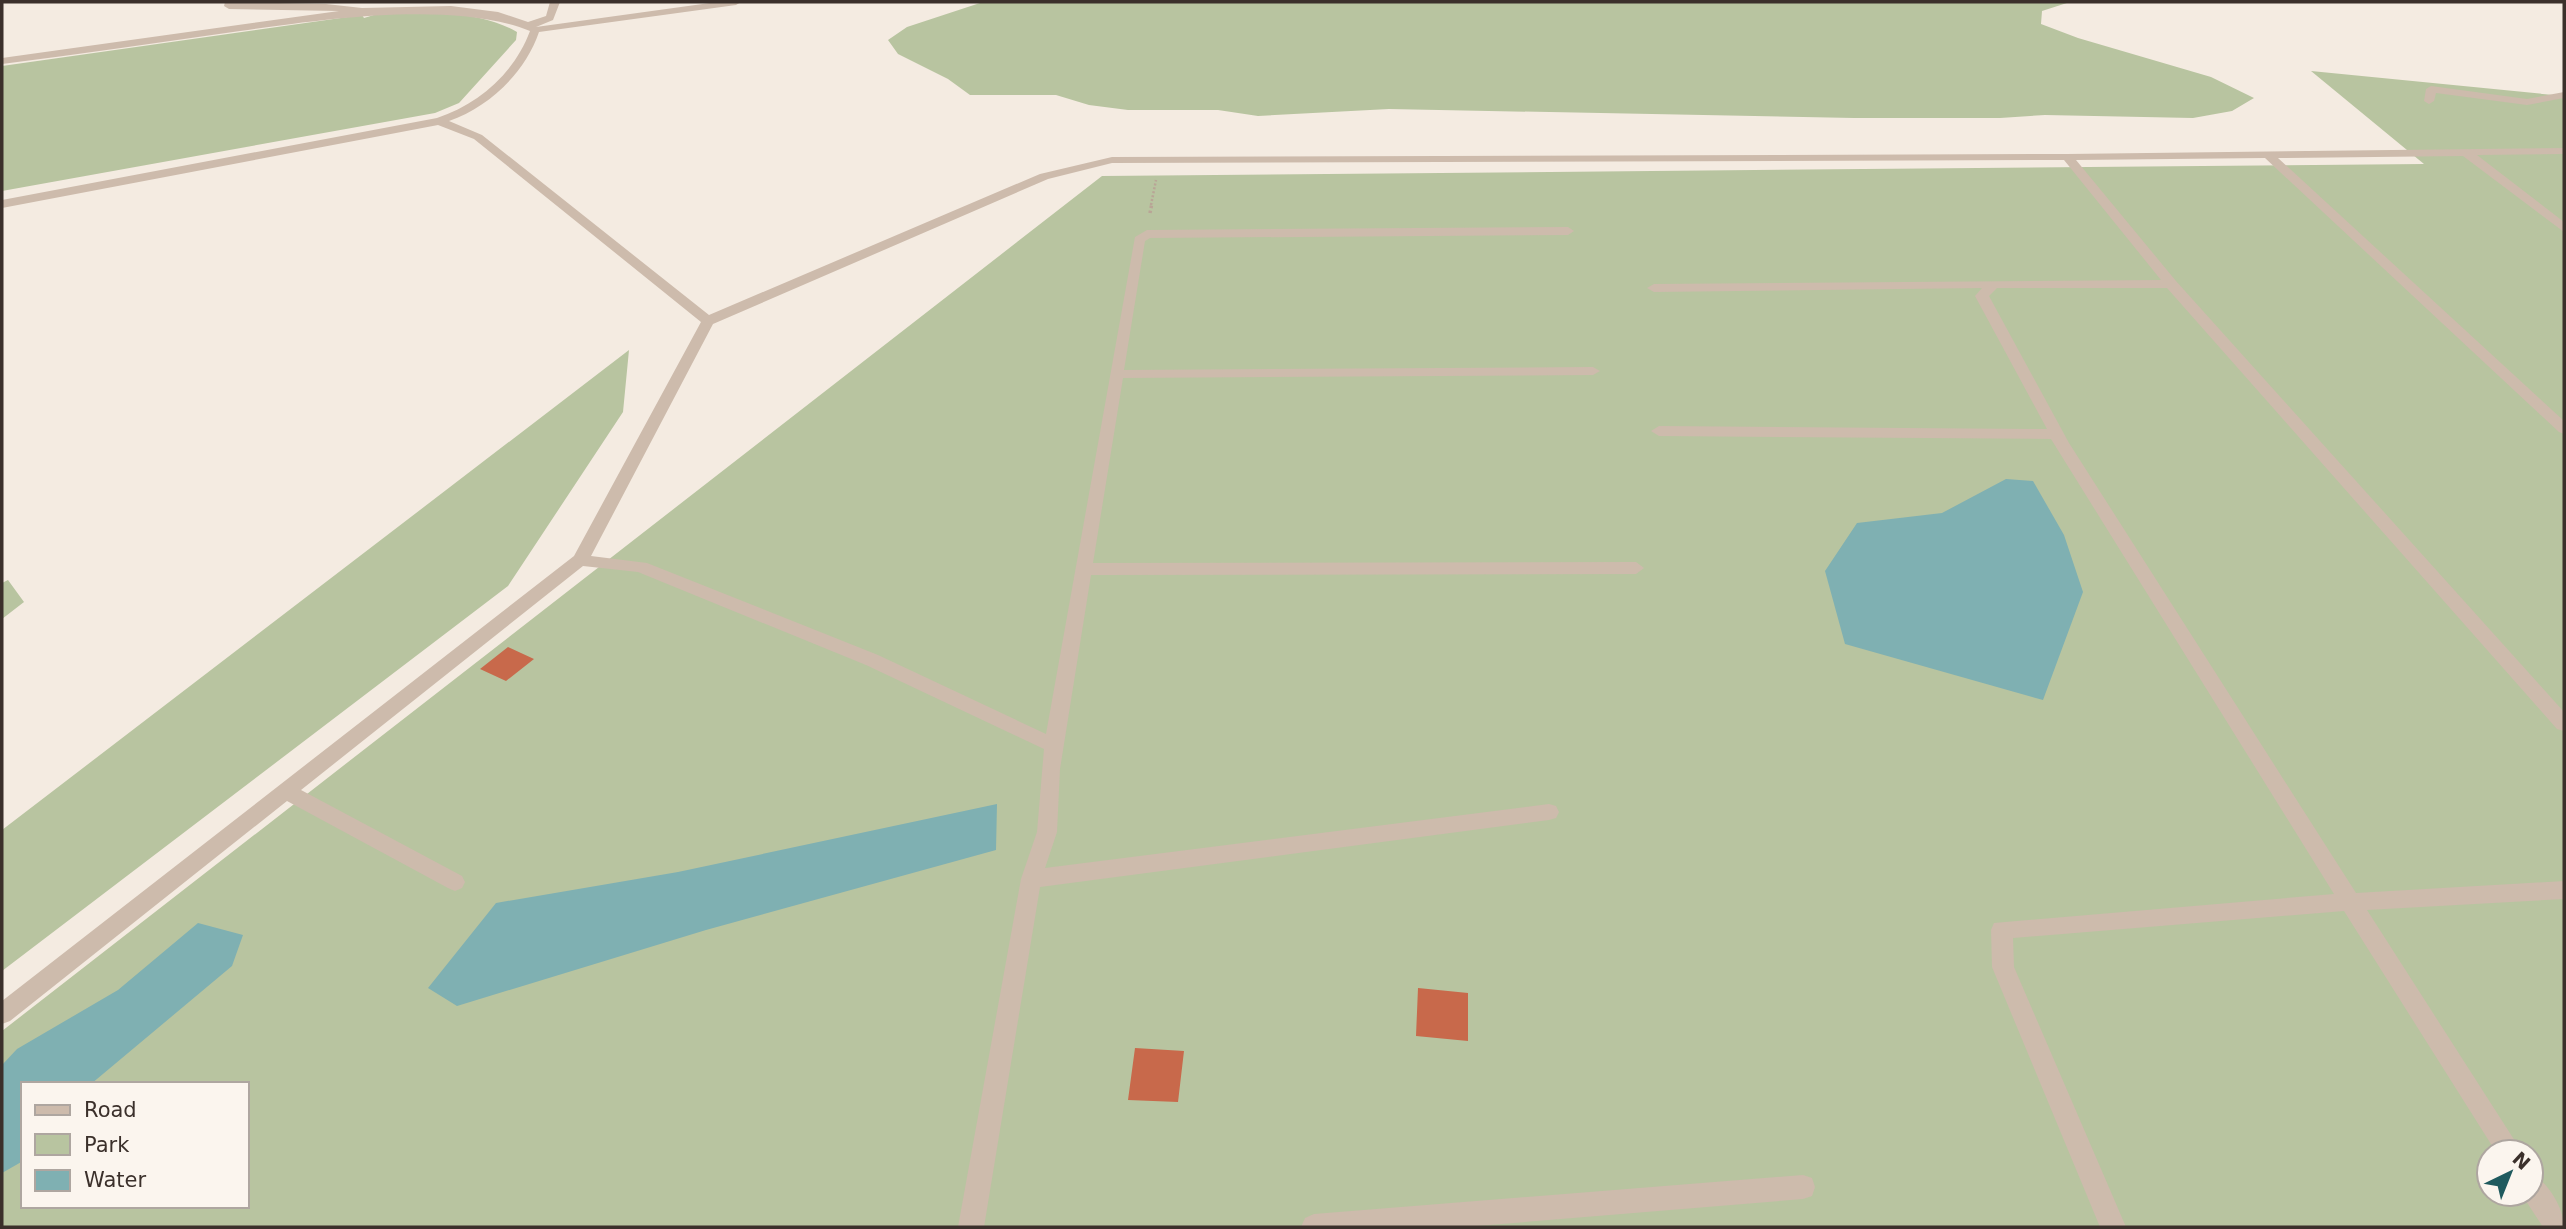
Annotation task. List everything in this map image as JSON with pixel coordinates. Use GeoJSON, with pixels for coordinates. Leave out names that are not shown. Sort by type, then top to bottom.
{"type":"FeatureCollection","features":[{"type":"Feature","properties":{"kind":"street"},"geometry":{"type":"LineString","coordinates":[[532,27],[550,18],[555,2]]}},
{"type":"Feature","properties":{"kind":"street"},"geometry":{"type":"LineString","coordinates":[[2,61],[362,11],[456,5],[532,27],[736,2]]}},
{"type":"Feature","properties":{"kind":"street"},"geometry":{"type":"LineString","coordinates":[[224,31],[229,4],[327,4],[362,11]]}},
{"type":"Feature","properties":{"kind":"street"},"geometry":{"type":"LineString","coordinates":[[258,27],[303,4]]}},
{"type":"Feature","properties":{"kind":"street"},"geometry":{"type":"LineString","coordinates":[[480,120],[533,40],[532,27]]}},
{"type":"Feature","properties":{"kind":"street"},"geometry":{"type":"LineString","coordinates":[[2430,101],[2431,89],[2527,102],[2564,96]]}},
{"type":"Feature","properties":{"kind":"street"},"geometry":{"type":"LineString","coordinates":[[439,121],[480,120]]}},
{"type":"Feature","properties":{"kind":"street"},"geometry":{"type":"LineString","coordinates":[[2,204],[439,121],[480,120],[708,321]]}},
{"type":"Feature","properties":{"kind":"street"},"geometry":{"type":"LineString","coordinates":[[2,1014],[580,560],[708,321],[1044,176],[1112,160],[1174,158],[2067,157],[2564,150]]}},
{"type":"Feature","properties":{"kind":"street"},"geometry":{"type":"LineString","coordinates":[[2465,152],[2564,228]]}},
{"type":"Feature","properties":{"kind":"street"},"geometry":{"type":"LineString","coordinates":[[2267,154],[2564,429]]}},
{"type":"Feature","properties":{"kind":"street"},"geometry":{"type":"LineString","coordinates":[[2067,157],[2171,284],[2564,724]]}},
{"type":"Feature","properties":{"kind":"street"},"geometry":{"type":"LineString","coordinates":[[971,1227],[1031,879],[1047,832],[1054,746],[1139,240],[1147,234],[1568,231]]}},
{"type":"Feature","properties":{"kind":"street"},"geometry":{"type":"LineString","coordinates":[[1993,284],[1982,296],[2062,443],[2501,1138]]}},
{"type":"Feature","properties":{"kind":"street"},"geometry":{"type":"LineString","coordinates":[[1654,288],[2171,284]]}},
{"type":"Feature","properties":{"kind":"street"},"geometry":{"type":"LineString","coordinates":[[1116,374],[1592,371]]}},
{"type":"Feature","properties":{"kind":"street"},"geometry":{"type":"LineString","coordinates":[[1659,431],[2056,435],[2062,443]]}},
{"type":"Feature","properties":{"kind":"street"},"geometry":{"type":"LineString","coordinates":[[580,560],[641,567],[872,660],[1054,746]]}},
{"type":"Feature","properties":{"kind":"street"},"geometry":{"type":"LineString","coordinates":[[1083,569],[1636,568]]}},
{"type":"Feature","properties":{"kind":"street"},"geometry":{"type":"LineString","coordinates":[[286,791],[455,882]]}},
{"type":"Feature","properties":{"kind":"street"},"geometry":{"type":"LineString","coordinates":[[1031,879],[1549,812]]}},
{"type":"Feature","properties":{"kind":"street"},"geometry":{"type":"LineString","coordinates":[[2113,1227],[2003,967],[2002,930],[2350,902],[2564,890]]}},
{"type":"Feature","properties":{"kind":"street"},"geometry":{"type":"LineString","coordinates":[[1314,1227],[1803,1187]]}},
{"type":"Feature","properties":{"kind":"street"},"geometry":{"type":"LineString","coordinates":[[2545,1208],[2557,1227]]}},
{"type":"Feature","properties":{"kind":"path"},"geometry":{"type":"LineString","coordinates":[[1147,234],[1157,175],[1174,158]]}},
{"type":"Feature","properties":{"kind":"green space"},"geometry":{"type":"Polygon","coordinates":[[[983,2],[2070,2],[2042,11],[2041,24],[2078,38],[2211,77],[2254,98],[2232,111],[2193,118],[2045,115],[2000,118],[1854,118],[1389,109],[1258,116],[1218,110],[1128,110],[1089,105],[1056,95],[970,95],[948,79],[898,54],[888,40],[907,27],[983,2]]]}},
{"type":"Feature","properties":{"kind":"green space"},"geometry":{"type":"Polygon","coordinates":[[[387,11],[470,16],[517,32],[516,40],[459,103],[435,113],[2,191],[2,66],[362,15],[364,18],[387,11]]]}},
{"type":"Feature","properties":{"kind":"green space"},"geometry":{"type":"Polygon","coordinates":[[[2311,71],[2564,96],[2564,1227],[2,1227],[2,1031],[1102,176],[2424,164],[2311,71]]]}},
{"type":"Feature","properties":{"kind":"green space"},"geometry":{"type":"Polygon","coordinates":[[[629,350],[623,412],[508,586],[2,971],[2,830],[629,350]]]}},
{"type":"Feature","properties":{"kind":"green space"},"geometry":{"type":"Polygon","coordinates":[[[8,580],[24,602],[2,619],[2,583],[8,580]]]}},
{"type":"Feature","properties":{"kind":"water"},"geometry":{"type":"Polygon","coordinates":[[[2006,479],[2033,481],[2064,535],[2083,592],[2043,700],[1845,644],[1825,571],[1857,523],[1942,513],[2006,479]]]}},
{"type":"Feature","properties":{"kind":"water"},"geometry":{"type":"Polygon","coordinates":[[[997,804],[996,850],[706,930],[457,1006],[428,988],[496,903],[678,872],[997,804]]]}},
{"type":"Feature","properties":{"kind":"water"},"geometry":{"type":"Polygon","coordinates":[[[198,923],[243,935],[232,966],[93,1082],[21,1082],[21,1162],[2,1173],[2,1065],[17,1049],[118,990],[198,923]]]}},
{"type":"Feature","properties":{"kind":"building"},"geometry":{"type":"Polygon","coordinates":[[[508,647],[534,659],[506,681],[480,669],[508,647]]]}},
{"type":"Feature","properties":{"kind":"building"},"geometry":{"type":"Polygon","coordinates":[[[1418,988],[1468,993],[1468,1041],[1416,1036],[1418,988]]]}},
{"type":"Feature","properties":{"kind":"building"},"geometry":{"type":"Polygon","coordinates":[[[1135,1048],[1184,1051],[1178,1102],[1128,1100],[1135,1048]]]}}]}
